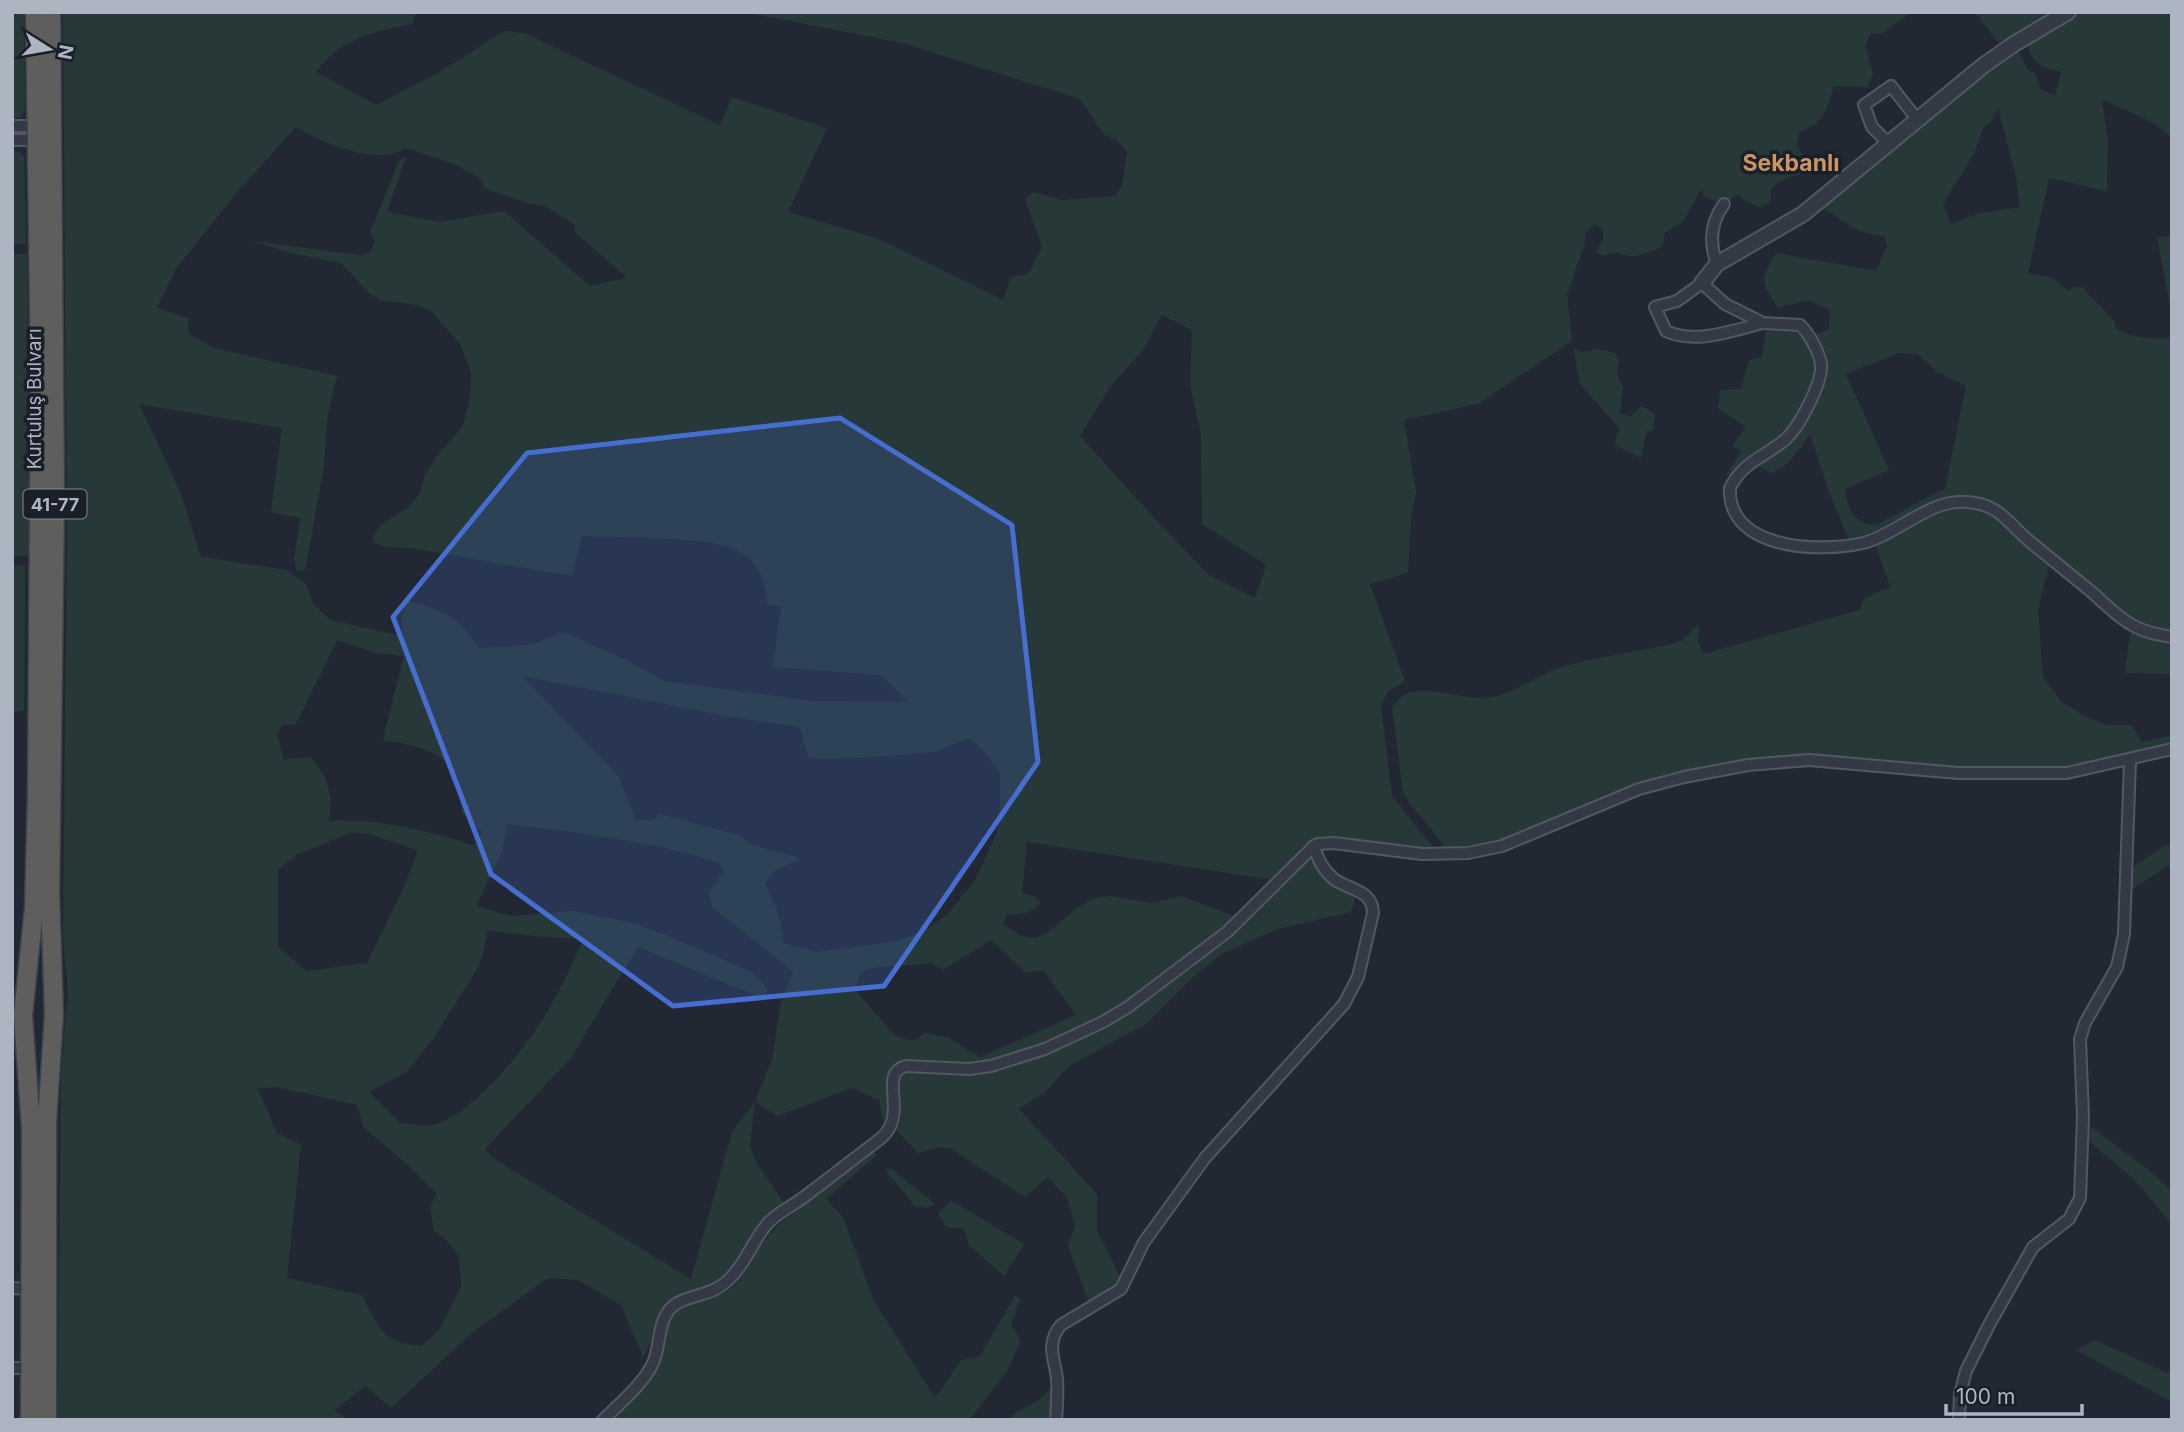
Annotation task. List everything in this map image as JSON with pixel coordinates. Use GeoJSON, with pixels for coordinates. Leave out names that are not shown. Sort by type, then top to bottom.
{"type":"FeatureCollection","features":[{"type":"Feature","properties":{"kind":"highway","name":"Kurtuluş Bulvarı"},"geometry":{"type":"LineString","coordinates":[[18,1015],[18,996],[34,908],[37,785],[40,375],[35,12]]}},
{"type":"Feature","properties":{"kind":"highway","name":"Kurtuluş Bulvarı"},"geometry":{"type":"LineString","coordinates":[[51,12],[55,532],[50,894],[54,1015]]}},
{"type":"Feature","properties":{"kind":"highway"},"geometry":{"type":"LineString","coordinates":[[18,996],[36,990],[54,995]]}},
{"type":"Feature","properties":{"kind":"highway"},"geometry":{"type":"LineString","coordinates":[[30,1420],[21,1368],[21,1288],[31,1128],[18,1015],[41,1020],[54,1015],[47,1121],[47,1420]]}},
{"type":"Feature","properties":{"kind":"street"},"geometry":{"type":"LineString","coordinates":[[2068,12],[2014,44],[1917,119],[1803,214],[1717,264],[1702,283],[1677,301],[1655,307],[1666,331],[1679,336],[1696,338],[1763,323],[1797,324],[1804,328],[1819,358],[1821,369],[1817,386],[1793,431],[1779,444],[1742,468],[1730,488],[1729,496],[1734,511],[1755,533],[1777,542],[1845,546],[1877,538],[1926,512],[1952,503],[1965,501],[1986,505],[2002,514],[2025,537],[2123,619],[2146,631],[2172,637]]}},
{"type":"Feature","properties":{"kind":"street"},"geometry":{"type":"LineString","coordinates":[[1888,143],[1872,127],[1864,106],[1891,86],[1917,119]]}},
{"type":"Feature","properties":{"kind":"street"},"geometry":{"type":"LineString","coordinates":[[12,127],[36,133]]}},
{"type":"Feature","properties":{"kind":"street"},"geometry":{"type":"LineString","coordinates":[[12,140],[36,133]]}},
{"type":"Feature","properties":{"kind":"street"},"geometry":{"type":"LineString","coordinates":[[1717,264],[1712,237],[1716,218],[1724,204]]}},
{"type":"Feature","properties":{"kind":"street"},"geometry":{"type":"LineString","coordinates":[[1702,283],[1725,304],[1763,323]]}},
{"type":"Feature","properties":{"kind":"street"},"geometry":{"type":"LineString","coordinates":[[603,1420],[652,1366],[665,1317],[672,1307],[708,1294],[724,1284],[746,1260],[761,1233],[773,1219],[886,1133],[895,1114],[892,1084],[896,1071],[900,1068],[969,1069],[991,1066],[1045,1049],[1103,1022],[1227,932],[1314,846],[1334,843],[1422,854],[1480,852],[1511,843],[1639,789],[1748,765],[1821,760],[1955,773],[2042,774],[2075,772],[2172,749]]}},
{"type":"Feature","properties":{"kind":"street"},"geometry":{"type":"LineString","coordinates":[[1959,1420],[1960,1394],[1966,1371],[1989,1325],[2033,1247],[2069,1219],[2080,1198],[2080,1039],[2085,1023],[2117,967],[2124,934],[2130,761]]}},
{"type":"Feature","properties":{"kind":"street"},"geometry":{"type":"LineString","coordinates":[[1056,1420],[1057,1380],[1051,1351],[1056,1330],[1121,1289],[1144,1242],[1205,1158],[1333,1017],[1355,985],[1373,913],[1372,904],[1367,896],[1339,882],[1327,872],[1321,865],[1314,846]]}},
{"type":"Feature","properties":{"kind":"highlighted area"},"geometry":{"type":"Polygon","coordinates":[[[840,418],[1012,525],[1038,762],[884,986],[673,1006],[491,874],[393,617],[527,453],[840,418]]]}},
{"type":"Feature","properties":{"kind":"shaded area"},"geometry":{"type":"Polygon","coordinates":[[[12,12],[24,12],[25,111],[20,117],[12,119],[12,12]]]}},
{"type":"Feature","properties":{"kind":"shaded area"},"geometry":{"type":"Polygon","coordinates":[[[63,12],[416,12],[412,24],[371,34],[347,44],[336,51],[316,72],[376,105],[438,73],[499,34],[506,31],[524,33],[720,125],[732,97],[827,128],[788,212],[879,239],[1003,300],[1011,277],[1028,274],[1042,247],[1025,199],[1033,192],[1062,200],[1115,196],[1122,186],[1127,152],[1116,140],[1103,134],[1080,99],[906,44],[744,12],[1912,12],[1883,33],[1870,34],[1865,46],[1873,75],[1868,87],[1834,86],[1823,115],[1814,125],[1799,132],[1797,146],[1809,164],[1807,173],[1782,180],[1770,190],[1771,201],[1760,208],[1743,200],[1738,194],[1724,204],[1706,198],[1701,189],[1683,222],[1665,233],[1662,246],[1640,255],[1628,256],[1616,252],[1603,256],[1596,252],[1603,239],[1603,229],[1594,225],[1586,232],[1585,244],[1567,294],[1572,341],[1478,404],[1404,420],[1416,492],[1411,517],[1408,573],[1370,584],[1405,681],[1388,692],[1381,706],[1392,796],[1434,848],[1432,850],[1352,838],[1321,838],[1312,840],[1302,848],[1273,880],[1027,842],[1022,893],[1035,897],[1041,903],[1026,913],[1007,914],[1003,924],[1021,936],[1035,938],[1046,934],[1077,908],[1094,898],[1111,896],[1151,903],[1181,896],[1237,917],[1125,1003],[1097,1020],[1050,1042],[983,1064],[902,1060],[888,1073],[886,1082],[891,1112],[884,1126],[879,1100],[852,1088],[777,1116],[755,1101],[750,1146],[757,1164],[785,1204],[735,1267],[716,1286],[681,1296],[643,1357],[621,1305],[578,1280],[548,1278],[472,1333],[391,1408],[366,1386],[334,1410],[348,1420],[58,1420],[61,1073],[68,993],[63,938],[67,527],[63,12]],[[296,127],[239,190],[176,269],[157,308],[188,318],[189,334],[214,348],[337,376],[327,419],[324,467],[305,571],[296,570],[294,559],[300,518],[271,512],[282,428],[139,404],[180,491],[201,557],[287,570],[306,584],[314,605],[331,620],[401,636],[404,599],[447,615],[463,627],[479,648],[531,645],[564,632],[665,681],[811,701],[908,702],[881,675],[773,667],[781,607],[767,604],[758,569],[742,553],[729,547],[689,540],[582,536],[572,576],[410,548],[385,547],[373,542],[375,532],[383,523],[407,508],[419,495],[425,475],[437,456],[463,426],[470,397],[471,372],[460,344],[431,311],[417,305],[380,300],[369,293],[341,263],[295,254],[252,241],[359,255],[370,252],[375,241],[370,232],[400,159],[406,157],[387,212],[441,222],[504,211],[590,286],[627,278],[575,232],[575,225],[543,205],[530,204],[484,188],[482,180],[457,165],[406,148],[394,153],[365,154],[335,146],[296,127]],[[1162,315],[1144,349],[1110,387],[1080,436],[1209,575],[1255,598],[1266,565],[1202,524],[1201,434],[1190,385],[1192,330],[1162,315]],[[337,640],[296,724],[282,725],[277,734],[284,759],[311,757],[326,780],[330,794],[329,821],[383,823],[472,845],[480,842],[481,831],[462,813],[460,785],[448,764],[429,751],[383,740],[404,656],[376,653],[337,640]],[[522,676],[619,777],[636,821],[655,819],[660,814],[738,835],[752,845],[796,857],[799,860],[775,870],[765,883],[777,912],[783,943],[817,952],[897,941],[924,931],[948,914],[975,880],[997,832],[1000,772],[979,746],[968,738],[938,751],[864,758],[809,759],[800,727],[732,717],[522,676]],[[507,824],[502,852],[476,906],[511,916],[574,911],[629,922],[674,938],[751,972],[767,988],[766,1000],[638,947],[570,1059],[485,1149],[493,1158],[691,1279],[732,1132],[755,1101],[772,1060],[781,1002],[793,971],[712,907],[709,892],[724,872],[720,863],[641,843],[507,824]],[[350,833],[298,854],[278,870],[278,947],[306,971],[367,963],[404,887],[418,850],[369,834],[350,833]],[[487,930],[478,968],[433,1039],[408,1071],[369,1092],[400,1123],[432,1125],[448,1119],[481,1095],[512,1061],[538,1026],[584,939],[487,930]],[[991,940],[943,970],[931,963],[868,969],[860,975],[857,992],[894,1035],[913,1041],[926,1033],[949,1038],[980,1057],[1076,1015],[1043,970],[1026,973],[991,940]],[[276,1087],[258,1089],[277,1133],[301,1145],[287,1278],[362,1295],[378,1325],[389,1337],[421,1346],[440,1329],[461,1287],[459,1256],[446,1240],[434,1231],[430,1207],[437,1194],[405,1162],[364,1128],[357,1105],[276,1087]]]}},
{"type":"Feature","properties":{"kind":"shaded area"},"geometry":{"type":"Polygon","coordinates":[[[1975,12],[2062,12],[2002,47],[1975,12]]]}},
{"type":"Feature","properties":{"kind":"shaded area"},"geometry":{"type":"Polygon","coordinates":[[[2077,12],[2172,12],[2172,138],[2153,123],[2102,99],[2108,143],[2107,191],[2049,178],[2028,273],[2052,278],[2069,291],[2073,287],[2081,286],[2115,322],[2115,328],[2122,332],[2142,338],[2172,338],[2172,631],[2139,620],[2104,598],[2009,512],[1988,500],[1962,496],[1947,498],[1878,530],[1849,539],[1830,495],[1810,434],[1793,457],[1778,470],[1771,473],[1757,465],[1782,450],[1799,431],[1820,393],[1827,369],[1826,357],[1815,335],[1829,329],[1830,310],[1808,300],[1778,308],[1764,281],[1776,253],[1876,271],[1887,246],[1885,237],[1859,231],[1824,209],[1922,123],[2017,49],[2028,70],[2035,73],[2040,89],[2055,95],[2061,72],[2038,63],[2031,54],[2028,41],[2077,12]],[[1998,108],[1992,120],[1982,130],[1974,154],[1943,204],[1951,224],[1980,213],[2020,207],[2016,177],[1998,108]],[[1899,353],[1846,374],[1889,470],[1845,489],[1853,514],[1869,524],[1876,525],[1945,488],[1966,386],[1937,372],[1918,354],[1899,353]]]}},
{"type":"Feature","properties":{"kind":"shaded area"},"geometry":{"type":"Polygon","coordinates":[[[12,150],[24,157],[26,244],[12,244],[12,150]]]}},
{"type":"Feature","properties":{"kind":"shaded area"},"geometry":{"type":"Polygon","coordinates":[[[2172,236],[2172,316],[2157,237],[2172,236]]]}},
{"type":"Feature","properties":{"kind":"shaded area"},"geometry":{"type":"Polygon","coordinates":[[[12,254],[27,254],[31,556],[12,556],[12,254]]]}},
{"type":"Feature","properties":{"kind":"shaded area"},"geometry":{"type":"Polygon","coordinates":[[[1791,329],[1802,335],[1816,361],[1815,379],[1801,410],[1785,435],[1747,458],[1725,477],[1741,451],[1732,446],[1746,427],[1718,409],[1720,390],[1741,389],[1749,360],[1762,357],[1766,331],[1791,329]]]}},
{"type":"Feature","properties":{"kind":"shaded area"},"geometry":{"type":"Polygon","coordinates":[[[1573,347],[1582,352],[1596,349],[1616,353],[1619,361],[1617,374],[1623,387],[1620,414],[1631,416],[1641,406],[1655,413],[1653,431],[1647,431],[1641,458],[1614,445],[1619,428],[1580,384],[1573,347]]]}},
{"type":"Feature","properties":{"kind":"shaded area"},"geometry":{"type":"Polygon","coordinates":[[[1969,506],[1992,514],[2049,565],[2038,609],[2043,678],[2061,701],[2086,717],[2107,725],[2131,725],[2142,742],[2172,735],[2172,744],[2068,769],[1953,768],[1798,755],[1748,760],[1675,774],[1618,792],[1496,844],[1464,849],[1445,846],[1403,792],[1392,708],[1400,698],[1422,691],[1476,698],[1497,696],[1562,667],[1683,640],[1699,624],[1698,640],[1703,654],[1860,610],[1863,600],[1884,589],[1891,589],[1875,544],[1944,512],[1969,506]]]}},
{"type":"Feature","properties":{"kind":"shaded area"},"geometry":{"type":"Polygon","coordinates":[[[25,565],[24,711],[12,712],[12,566],[25,565]]]}},
{"type":"Feature","properties":{"kind":"shaded area"},"geometry":{"type":"Polygon","coordinates":[[[2130,631],[2172,642],[2172,674],[2125,673],[2130,631]]]}},
{"type":"Feature","properties":{"kind":"shaded area"},"geometry":{"type":"Polygon","coordinates":[[[2166,845],[2172,847],[2172,865],[2132,889],[2133,867],[2166,845]]]}},
{"type":"Feature","properties":{"kind":"shaded area"},"geometry":{"type":"Polygon","coordinates":[[[1312,852],[1356,893],[1351,912],[1278,929],[1223,953],[1191,979],[1146,1024],[1069,1066],[1045,1092],[1019,1109],[1097,1194],[1097,1232],[1122,1280],[1115,1288],[1089,1303],[1068,1246],[1075,1225],[1067,1198],[1048,1177],[1025,1197],[951,1149],[939,1147],[918,1153],[897,1131],[901,1115],[898,1089],[900,1075],[910,1070],[967,1074],[995,1070],[1090,1034],[1139,1003],[1312,852]]]}},
{"type":"Feature","properties":{"kind":"shaded area"},"geometry":{"type":"Polygon","coordinates":[[[2090,1126],[2150,1171],[2172,1192],[2172,1225],[2135,1180],[2089,1141],[2090,1126]]]}},
{"type":"Feature","properties":{"kind":"shaded area"},"geometry":{"type":"Polygon","coordinates":[[[873,1149],[877,1155],[826,1199],[843,1217],[873,1299],[935,1398],[961,1360],[980,1356],[1015,1296],[1020,1299],[1011,1326],[1021,1340],[1006,1373],[969,1420],[611,1420],[652,1375],[660,1362],[670,1317],[676,1309],[727,1292],[740,1280],[761,1245],[777,1226],[873,1149]]]}},
{"type":"Feature","properties":{"kind":"shaded area"},"geometry":{"type":"Polygon","coordinates":[[[890,1168],[935,1204],[926,1208],[915,1206],[886,1171],[890,1168]]]}},
{"type":"Feature","properties":{"kind":"shaded area"},"geometry":{"type":"Polygon","coordinates":[[[951,1200],[1024,1244],[1004,1276],[969,1245],[964,1229],[946,1227],[938,1213],[951,1200]]]}},
{"type":"Feature","properties":{"kind":"shaded area"},"geometry":{"type":"Polygon","coordinates":[[[2095,1340],[2167,1373],[2172,1367],[2172,1402],[2076,1350],[2095,1340]]]}},
{"type":"Feature","properties":{"kind":"shaded area"},"geometry":{"type":"Polygon","coordinates":[[[1052,1383],[1051,1420],[1010,1420],[1012,1415],[1046,1394],[1052,1383]]]}},
{"type":"Feature","properties":{"kind":"district","name":"Sekbanlı"},"geometry":{"type":"Point","coordinates":[1791,163]}}]}
